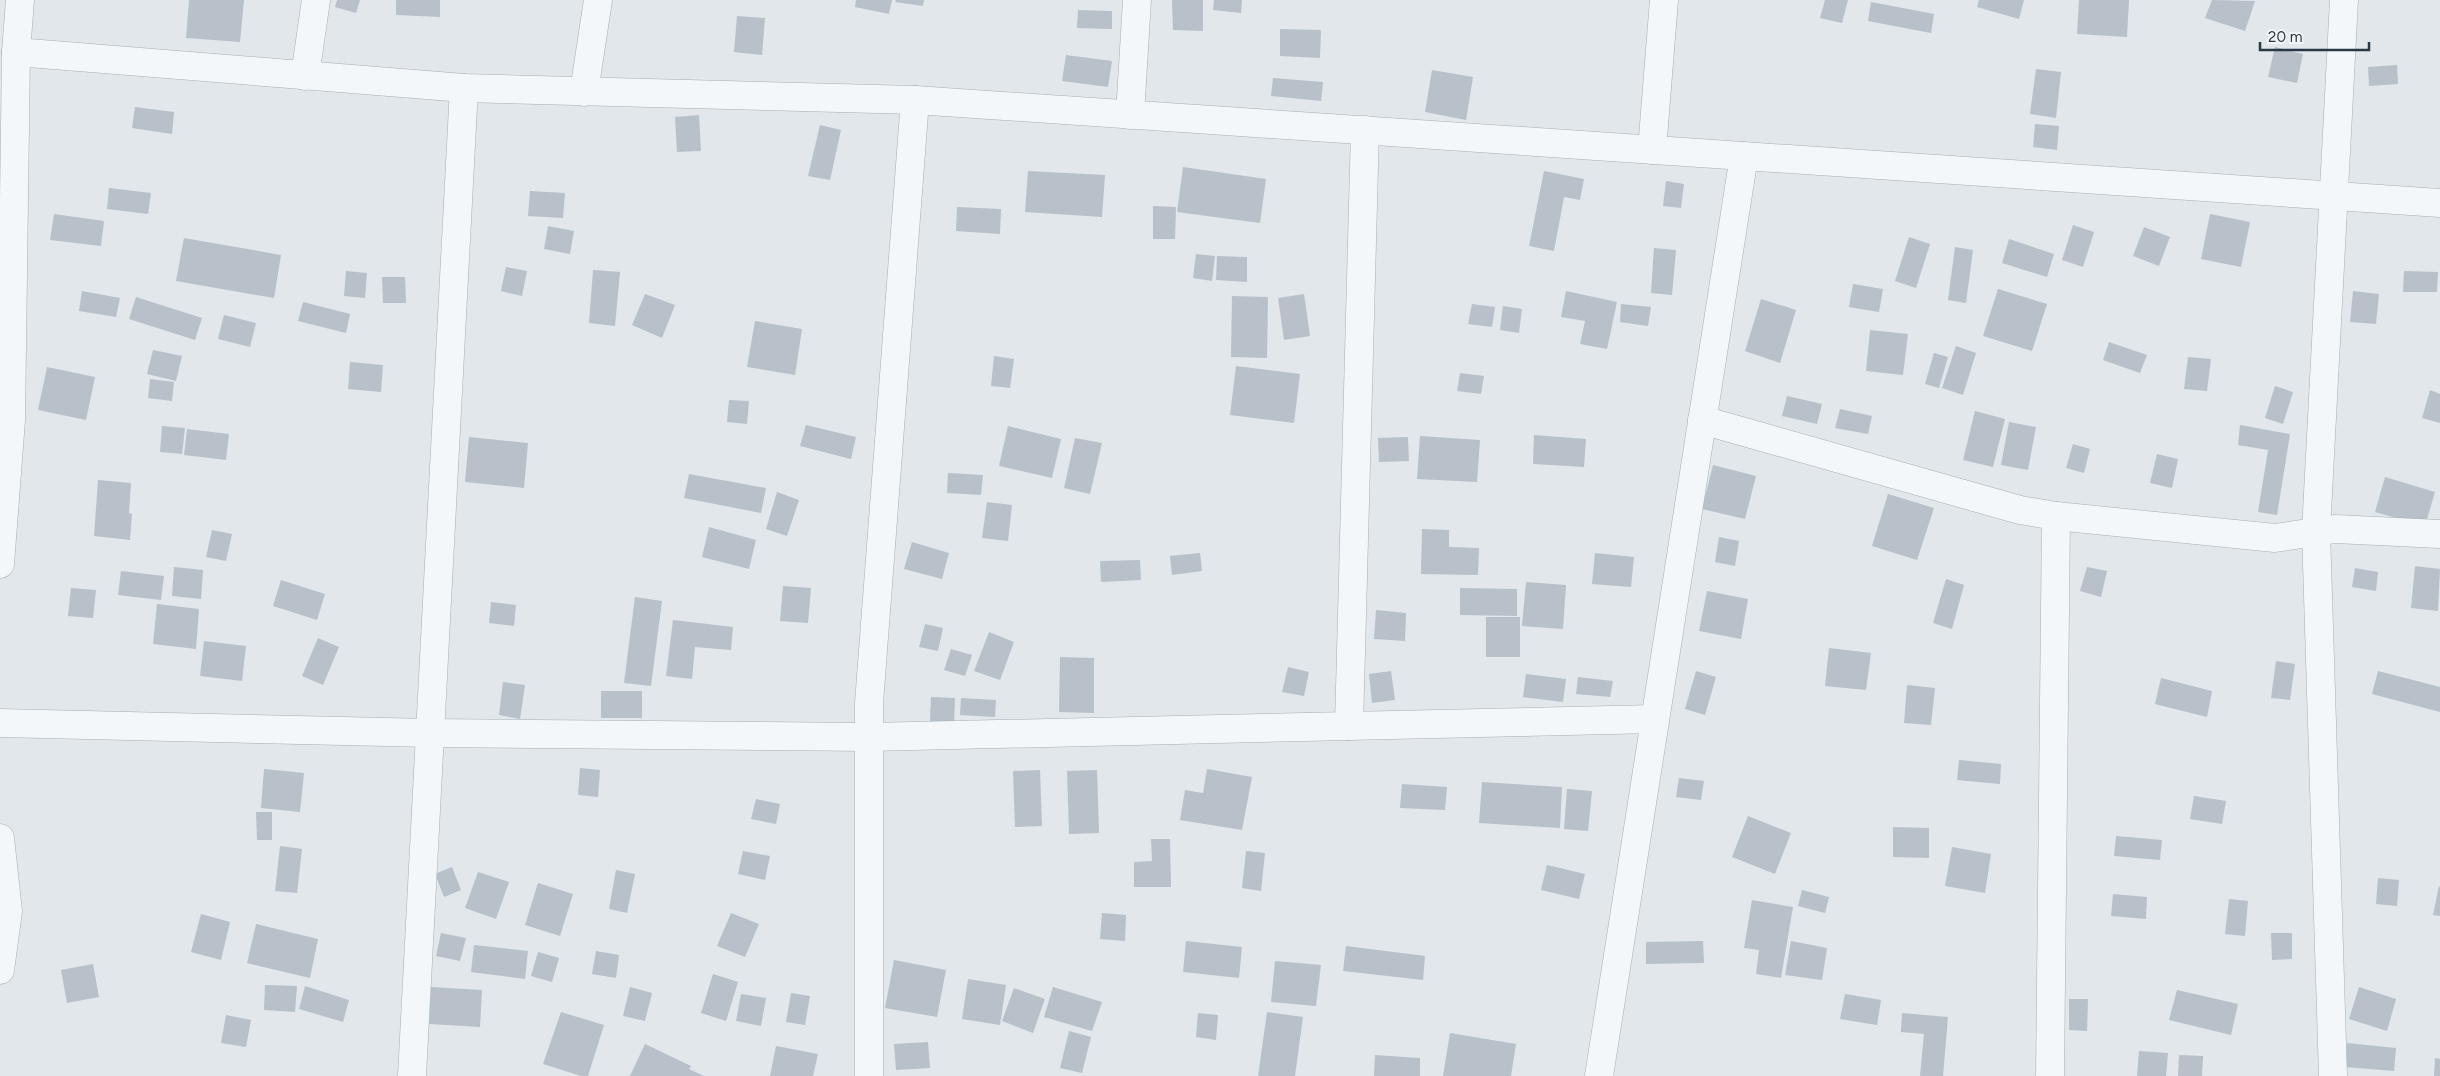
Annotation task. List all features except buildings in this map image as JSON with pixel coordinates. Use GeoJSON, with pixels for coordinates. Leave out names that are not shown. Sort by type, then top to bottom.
{"type":"FeatureCollection","features":[{"type":"Feature","properties":{"kind":"street"},"geometry":{"type":"LineString","coordinates":[[0,564],[11,420],[16,52],[20,0]]}},
{"type":"Feature","properties":{"kind":"street"},"geometry":{"type":"LineString","coordinates":[[304,76],[316,0]]}},
{"type":"Feature","properties":{"kind":"street"},"geometry":{"type":"LineString","coordinates":[[584,92],[598,0]]}},
{"type":"Feature","properties":{"kind":"street"},"geometry":{"type":"LineString","coordinates":[[1130,115],[1137,0]]}},
{"type":"Feature","properties":{"kind":"street"},"geometry":{"type":"LineString","coordinates":[[1652,150],[1664,0]]}},
{"type":"Feature","properties":{"kind":"street"},"geometry":{"type":"LineString","coordinates":[[2333,1076],[2316,532],[2344,0]]}},
{"type":"Feature","properties":{"kind":"street"},"geometry":{"type":"LineString","coordinates":[[16,52],[464,88],[915,100],[2440,203]]}},
{"type":"Feature","properties":{"kind":"street"},"geometry":{"type":"LineString","coordinates":[[412,1076],[464,88]]}},
{"type":"Feature","properties":{"kind":"street"},"geometry":{"type":"LineString","coordinates":[[869,1076],[869,703],[915,100]]}},
{"type":"Feature","properties":{"kind":"street"},"geometry":{"type":"LineString","coordinates":[[1349,726],[1365,130]]}},
{"type":"Feature","properties":{"kind":"street"},"geometry":{"type":"LineString","coordinates":[[1599,1076],[1744,156]]}},
{"type":"Feature","properties":{"kind":"street"},"geometry":{"type":"LineString","coordinates":[[1702,420],[2020,510],[2056,516],[2275,538],[2335,529],[2440,534]]}},
{"type":"Feature","properties":{"kind":"street"},"geometry":{"type":"LineString","coordinates":[[2050,1076],[2056,516]]}},
{"type":"Feature","properties":{"kind":"street"},"geometry":{"type":"LineString","coordinates":[[0,723],[430,733],[870,737],[1655,718]]}},
{"type":"Feature","properties":{"kind":"street"},"geometry":{"type":"LineString","coordinates":[[0,838],[8,911],[0,970]]}}]}
